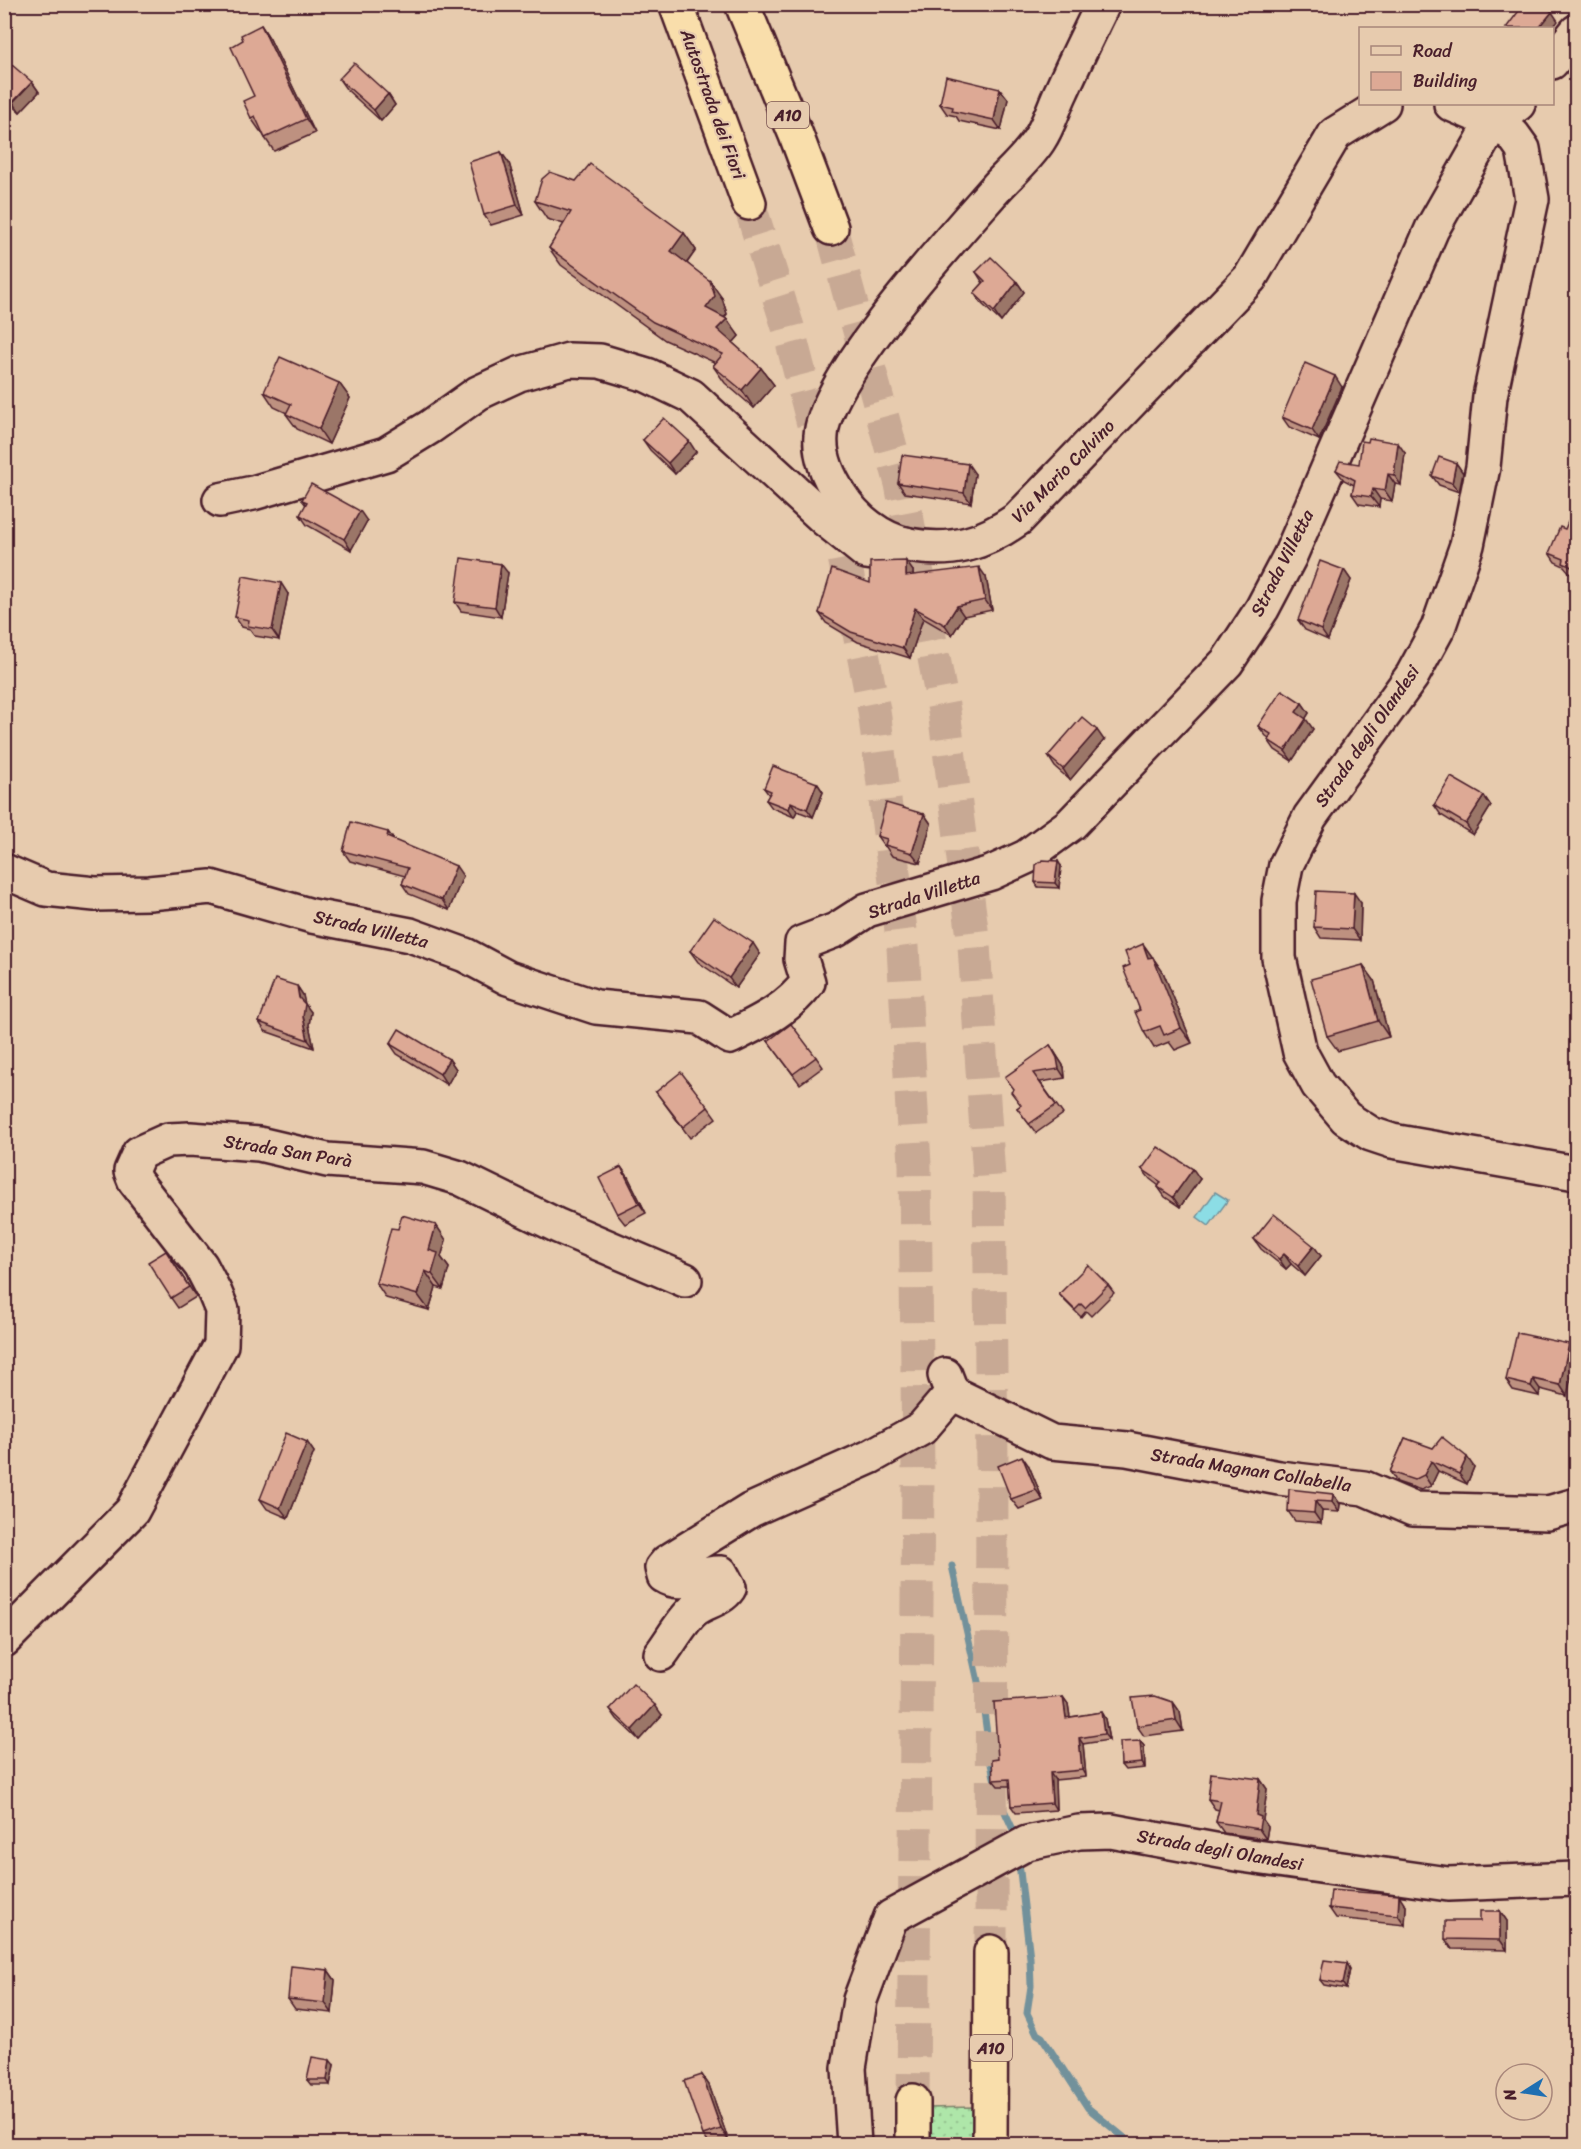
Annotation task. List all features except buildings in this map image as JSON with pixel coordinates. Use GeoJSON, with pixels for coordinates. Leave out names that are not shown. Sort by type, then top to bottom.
{"type":"FeatureCollection","features":[{"type":"Feature","properties":{"kind":"highway","name":"Autostrada dei Fiori"},"geometry":{"type":"LineString","coordinates":[[676,4],[749,203]]}},
{"type":"Feature","properties":{"kind":"highway","name":"A10"},"geometry":{"type":"LineString","coordinates":[[742,4],[796,135],[831,228]]}},
{"type":"Feature","properties":{"kind":"highway","name":"A10"},"geometry":{"type":"LineString","coordinates":[[990,2145],[991,1952]]}},
{"type":"Feature","properties":{"kind":"highway"},"geometry":{"type":"LineString","coordinates":[[913,2101],[913,2145]]}},
{"type":"Feature","properties":{"kind":"street","name":"Via Mario Calvino"},"geometry":{"type":"LineString","coordinates":[[1103,4],[1039,140],[949,243],[873,336],[841,384],[828,412],[821,435],[828,476],[850,511],[869,527],[906,544],[943,549],[969,545],[993,536],[1018,519],[1250,278],[1335,134],[1381,105]]}},
{"type":"Feature","properties":{"kind":"street"},"geometry":{"type":"LineString","coordinates":[[1554,60],[1576,32]]}},
{"type":"Feature","properties":{"kind":"street"},"geometry":{"type":"LineString","coordinates":[[1457,105],[1506,113]]}},
{"type":"Feature","properties":{"kind":"street","name":"Strada Villetta"},"geometry":{"type":"LineString","coordinates":[[4,871],[46,889],[95,894],[149,893],[211,887],[312,916],[410,935],[465,955],[508,978],[596,1007],[699,1017],[730,1037],[738,1033],[783,1008],[802,992],[808,982],[801,959],[802,943],[836,930],[867,910],[991,873],[1026,857],[1062,831],[1227,663],[1262,609],[1290,556],[1432,229],[1506,113]]}},
{"type":"Feature","properties":{"kind":"street","name":"Strada degli Olandesi"},"geometry":{"type":"LineString","coordinates":[[1506,113],[1513,135],[1523,149],[1532,199],[1490,396],[1483,467],[1467,545],[1438,628],[1412,676],[1310,817],[1286,864],[1280,901],[1279,958],[1300,1052],[1318,1085],[1346,1118],[1371,1134],[1392,1141],[1576,1173]]}},
{"type":"Feature","properties":{"kind":"street"},"geometry":{"type":"LineString","coordinates":[[220,500],[253,493],[386,454],[478,393],[519,374],[568,360],[600,362],[647,375],[691,396],[825,520],[866,552],[887,555],[906,544]]}},
{"type":"Feature","properties":{"kind":"street","name":"Strada San Parà"},"geometry":{"type":"LineString","coordinates":[[4,1640],[132,1511],[221,1345],[222,1310],[215,1293],[201,1266],[135,1181],[131,1171],[133,1161],[146,1148],[168,1140],[235,1142],[259,1144],[327,1160],[423,1167],[460,1178],[558,1226],[685,1280]]}},
{"type":"Feature","properties":{"kind":"street","name":"Strada Magnan Collabella"},"geometry":{"type":"LineString","coordinates":[[661,1654],[690,1613],[724,1595],[729,1588],[721,1573],[711,1572],[685,1582],[669,1579],[664,1576],[662,1568],[667,1562],[751,1510],[870,1457],[922,1428],[949,1384],[1052,1442],[1127,1449],[1244,1472],[1364,1488],[1413,1509],[1548,1513],[1576,1505]]}},
{"type":"Feature","properties":{"kind":"street","name":"Strada degli Olandesi"},"geometry":{"type":"LineString","coordinates":[[854,2145],[849,2068],[860,2000],[894,1914],[1027,1843],[1079,1832],[1111,1831],[1242,1856],[1448,1884],[1576,1879]]}},
{"type":"Feature","properties":{"kind":"green space"},"geometry":{"type":"Polygon","coordinates":[[[974,2107],[974,2144],[928,2144],[927,2108],[974,2107]]]}},
{"type":"Feature","properties":{"kind":"water"},"geometry":{"type":"Polygon","coordinates":[[[1215,1192],[1228,1200],[1209,1226],[1197,1217],[1215,1192]]]}},
{"type":"Feature","properties":{"kind":"waterway"},"geometry":{"type":"LineString","coordinates":[[952,1566],[983,1704],[991,1764],[999,1799],[1016,1836]]}},
{"type":"Feature","properties":{"kind":"waterway"},"geometry":{"type":"LineString","coordinates":[[1019,1863],[1030,1958],[1031,1986],[1027,2013],[1037,2034],[1042,2037],[1088,2108],[1132,2144]]}},
{"type":"Feature","properties":{"kind":"tunnel"},"geometry":{"type":"LineString","coordinates":[[749,203],[788,327],[821,455]]}},
{"type":"Feature","properties":{"kind":"tunnel"},"geometry":{"type":"LineString","coordinates":[[831,228],[901,484],[944,711],[974,945],[989,1178],[992,1464],[991,1952]]}},
{"type":"Feature","properties":{"kind":"tunnel"},"geometry":{"type":"LineString","coordinates":[[835,511],[874,710],[903,947],[915,1165],[918,1475],[913,2101]]}}]}
